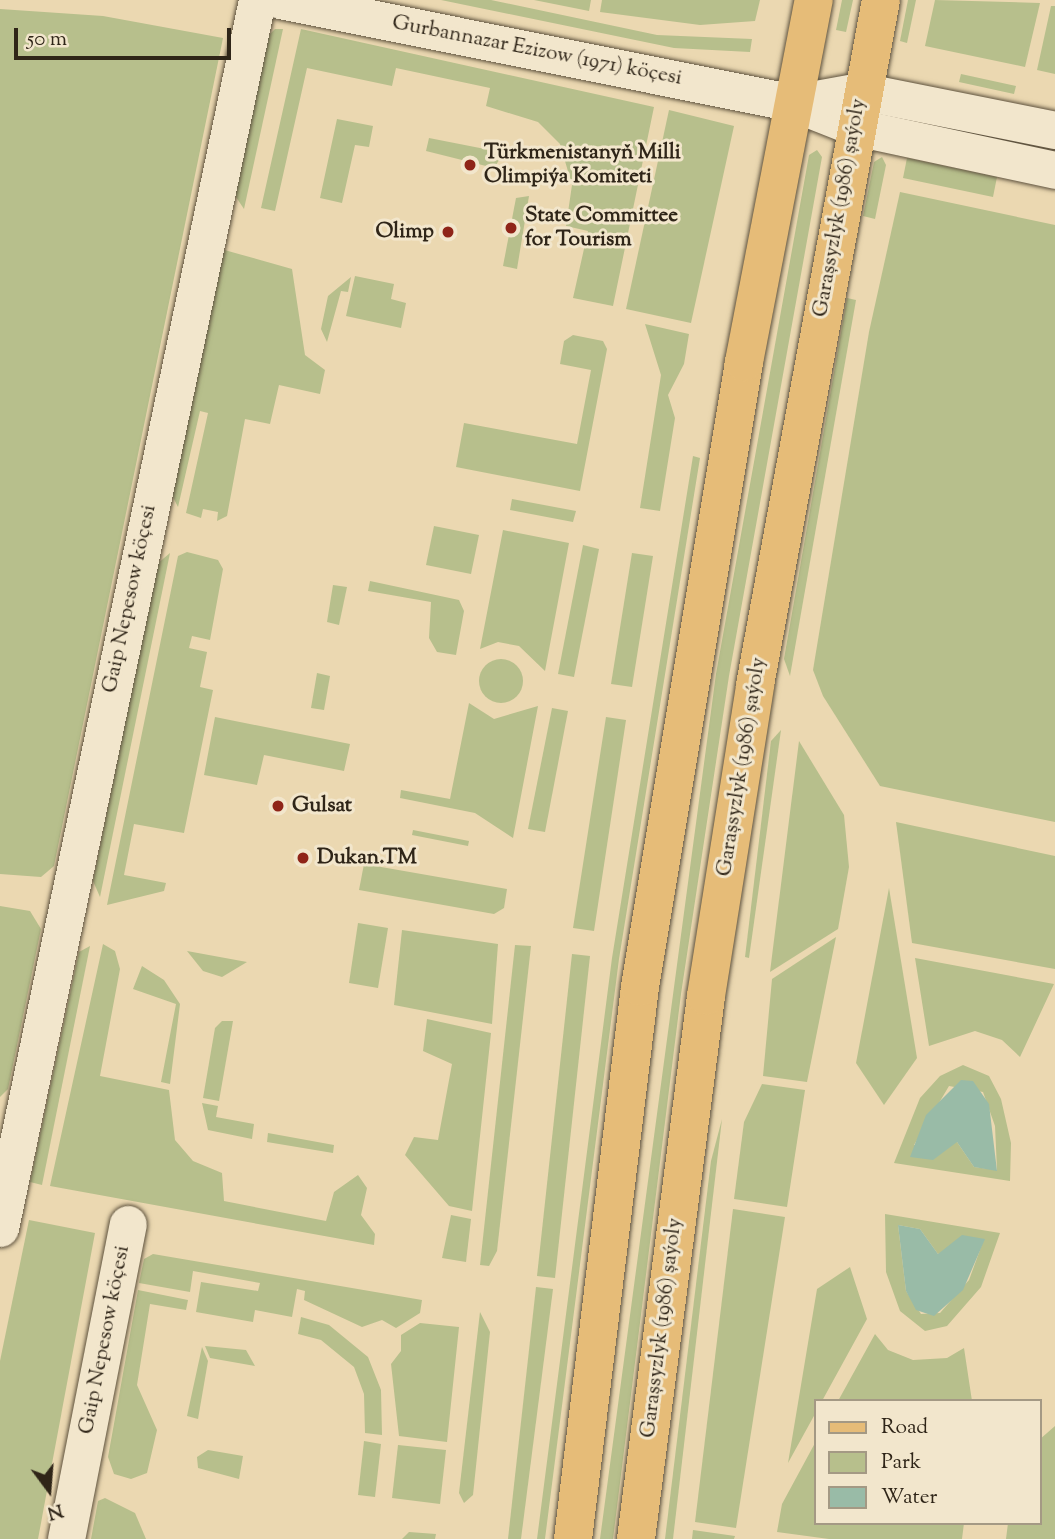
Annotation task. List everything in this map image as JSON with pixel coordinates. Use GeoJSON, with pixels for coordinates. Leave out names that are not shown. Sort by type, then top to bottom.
{"type":"FeatureCollection","features":[{"type":"Feature","properties":{"kind":"main road"},"geometry":{"type":"LineString","coordinates":[[573,1539],[640,986],[744,362],[814,0]]}},
{"type":"Feature","properties":{"kind":"main road","name":"Garaşsyzlyk (1986) şaýoly"},"geometry":{"type":"LineString","coordinates":[[636,1539],[706,996],[858,109],[881,0]]}},
{"type":"Feature","properties":{"kind":"street","name":"Gaip Nepesow köçesi"},"geometry":{"type":"LineString","coordinates":[[3,1213],[257,0]]}},
{"type":"Feature","properties":{"kind":"street","name":"Gurbannazar Ezizow (1971) köçesi"},"geometry":{"type":"LineString","coordinates":[[280,0],[794,103],[1055,130]]}},
{"type":"Feature","properties":{"kind":"street","name":"Gurbannazar Ezizow (1971) köçesi"},"geometry":{"type":"LineString","coordinates":[[858,109],[1055,170]]}},
{"type":"Feature","properties":{"kind":"street","name":"Gaip Nepesow köçesi"},"geometry":{"type":"LineString","coordinates":[[66,1539],[128,1224]]}},
{"type":"Feature","properties":{"kind":"green space"},"geometry":{"type":"Polygon","coordinates":[[[441,0],[491,0],[657,35],[752,39],[750,52],[674,48],[441,0]]]}},
{"type":"Feature","properties":{"kind":"green space"},"geometry":{"type":"Polygon","coordinates":[[[534,0],[591,0],[589,11],[534,0]]]}},
{"type":"Feature","properties":{"kind":"green space"},"geometry":{"type":"Polygon","coordinates":[[[602,0],[760,0],[755,21],[700,25],[600,12],[602,0]]]}},
{"type":"Feature","properties":{"kind":"green space"},"geometry":{"type":"Polygon","coordinates":[[[842,0],[853,0],[846,32],[836,30],[842,0]]]}},
{"type":"Feature","properties":{"kind":"green space"},"geometry":{"type":"Polygon","coordinates":[[[908,0],[916,0],[907,43],[900,41],[908,0]]]}},
{"type":"Feature","properties":{"kind":"green space"},"geometry":{"type":"Polygon","coordinates":[[[935,0],[1040,3],[1025,67],[925,46],[935,0]]]}},
{"type":"Feature","properties":{"kind":"green space"},"geometry":{"type":"Polygon","coordinates":[[[1051,6],[1055,6],[1055,74],[1037,70],[1051,6]]]}},
{"type":"Feature","properties":{"kind":"green space"},"geometry":{"type":"Polygon","coordinates":[[[0,9],[103,16],[223,38],[54,866],[41,877],[0,874],[0,9]]]}},
{"type":"Feature","properties":{"kind":"green space"},"geometry":{"type":"Polygon","coordinates":[[[275,29],[283,29],[244,209],[234,194],[268,36],[275,29]]]}},
{"type":"Feature","properties":{"kind":"green space"},"geometry":{"type":"Polygon","coordinates":[[[301,29],[654,107],[613,306],[573,298],[588,231],[566,226],[572,185],[560,144],[538,122],[486,106],[490,88],[396,68],[392,86],[307,68],[275,211],[261,208],[301,29]]]}},
{"type":"Feature","properties":{"kind":"green space"},"geometry":{"type":"Polygon","coordinates":[[[961,74],[1016,86],[1014,94],[959,82],[961,74]]]}},
{"type":"Feature","properties":{"kind":"green space"},"geometry":{"type":"Polygon","coordinates":[[[669,110],[734,126],[691,323],[626,309],[669,110]]]}},
{"type":"Feature","properties":{"kind":"green space"},"geometry":{"type":"Polygon","coordinates":[[[337,119],[373,126],[369,147],[355,145],[342,203],[320,198],[337,119]]]}},
{"type":"Feature","properties":{"kind":"green space"},"geometry":{"type":"Polygon","coordinates":[[[429,138],[485,149],[501,157],[494,168],[426,151],[429,138]]]}},
{"type":"Feature","properties":{"kind":"green space"},"geometry":{"type":"Polygon","coordinates":[[[817,150],[822,157],[729,676],[681,994],[613,1539],[600,1539],[716,674],[809,155],[817,150]]]}},
{"type":"Feature","properties":{"kind":"green space"},"geometry":{"type":"Polygon","coordinates":[[[882,157],[886,165],[875,219],[863,216],[874,162],[882,157]]]}},
{"type":"Feature","properties":{"kind":"green space"},"geometry":{"type":"Polygon","coordinates":[[[907,158],[997,177],[993,197],[903,178],[907,158]]]}},
{"type":"Feature","properties":{"kind":"green space"},"geometry":{"type":"Polygon","coordinates":[[[900,192],[1055,225],[1055,822],[880,786],[823,696],[813,670],[869,332],[900,192]]]}},
{"type":"Feature","properties":{"kind":"green space"},"geometry":{"type":"Polygon","coordinates":[[[529,196],[517,269],[503,266],[516,198],[529,196]]]}},
{"type":"Feature","properties":{"kind":"green space"},"geometry":{"type":"Polygon","coordinates":[[[221,249],[292,269],[305,355],[325,370],[320,394],[279,385],[270,424],[245,419],[227,516],[217,521],[218,512],[203,509],[201,518],[186,513],[208,413],[200,411],[178,507],[171,493],[221,249]]]}},
{"type":"Feature","properties":{"kind":"green space"},"geometry":{"type":"Polygon","coordinates":[[[355,276],[394,284],[391,299],[406,303],[401,328],[346,316],[355,276]]]}},
{"type":"Feature","properties":{"kind":"green space"},"geometry":{"type":"Polygon","coordinates":[[[351,277],[348,292],[341,291],[327,342],[321,329],[328,296],[351,277]]]}},
{"type":"Feature","properties":{"kind":"green space"},"geometry":{"type":"Polygon","coordinates":[[[847,298],[856,300],[790,676],[784,659],[847,298]]]}},
{"type":"Feature","properties":{"kind":"green space"},"geometry":{"type":"Polygon","coordinates":[[[645,324],[689,334],[684,364],[668,395],[675,418],[660,511],[640,508],[661,375],[645,324]]]}},
{"type":"Feature","properties":{"kind":"green space"},"geometry":{"type":"Polygon","coordinates":[[[573,335],[603,341],[607,349],[580,491],[456,467],[464,423],[577,444],[591,370],[560,364],[564,341],[573,335]]]}},
{"type":"Feature","properties":{"kind":"green space"},"geometry":{"type":"Polygon","coordinates":[[[693,456],[700,458],[619,959],[545,1539],[537,1539],[612,958],[693,456]]]}},
{"type":"Feature","properties":{"kind":"green space"},"geometry":{"type":"Polygon","coordinates":[[[512,499],[576,511],[573,522],[510,510],[512,499]]]}},
{"type":"Feature","properties":{"kind":"green space"},"geometry":{"type":"Polygon","coordinates":[[[434,526],[479,535],[471,574],[426,565],[434,526]]]}},
{"type":"Feature","properties":{"kind":"green space"},"geometry":{"type":"Polygon","coordinates":[[[503,530],[569,543],[545,671],[519,646],[498,642],[480,649],[503,530]]]}},
{"type":"Feature","properties":{"kind":"green space"},"geometry":{"type":"Polygon","coordinates":[[[583,545],[599,549],[574,677],[558,674],[583,545]]]}},
{"type":"Feature","properties":{"kind":"green space"},"geometry":{"type":"Polygon","coordinates":[[[187,552],[218,560],[223,569],[210,640],[192,636],[189,648],[207,652],[200,687],[213,690],[184,833],[134,824],[124,875],[166,883],[164,891],[107,905],[178,556],[187,552]]]}},
{"type":"Feature","properties":{"kind":"green space"},"geometry":{"type":"Polygon","coordinates":[[[170,553],[100,897],[93,881],[157,564],[170,553]]]}},
{"type":"Feature","properties":{"kind":"green space"},"geometry":{"type":"Polygon","coordinates":[[[632,553],[653,556],[632,687],[611,684],[632,553]]]}},
{"type":"Feature","properties":{"kind":"green space"},"geometry":{"type":"Polygon","coordinates":[[[370,581],[459,600],[464,611],[456,655],[437,652],[429,638],[431,602],[368,591],[370,581]]]}},
{"type":"Feature","properties":{"kind":"green space"},"geometry":{"type":"Polygon","coordinates":[[[333,585],[347,587],[339,625],[327,622],[333,585]]]}},
{"type":"Feature","properties":{"kind":"green space"},"geometry":{"type":"Polygon","coordinates":[[[501,659],[516,666],[523,681],[516,696],[501,703],[486,696],[479,681],[486,666],[501,659]]]}},
{"type":"Feature","properties":{"kind":"green space"},"geometry":{"type":"Polygon","coordinates":[[[317,673],[330,676],[324,710],[311,708],[317,673]]]}},
{"type":"Feature","properties":{"kind":"green space"},"geometry":{"type":"Polygon","coordinates":[[[469,703],[494,719],[538,706],[513,838],[475,813],[400,798],[401,790],[450,799],[469,703]]]}},
{"type":"Feature","properties":{"kind":"green space"},"geometry":{"type":"Polygon","coordinates":[[[552,708],[568,711],[545,832],[528,829],[552,708]]]}},
{"type":"Feature","properties":{"kind":"green space"},"geometry":{"type":"Polygon","coordinates":[[[215,717],[350,744],[344,771],[264,755],[257,785],[204,775],[215,717]]]}},
{"type":"Feature","properties":{"kind":"green space"},"geometry":{"type":"Polygon","coordinates":[[[606,717],[626,720],[594,931],[573,928],[606,717]]]}},
{"type":"Feature","properties":{"kind":"green space"},"geometry":{"type":"Polygon","coordinates":[[[781,730],[749,958],[745,957],[771,741],[781,730]]]}},
{"type":"Feature","properties":{"kind":"green space"},"geometry":{"type":"Polygon","coordinates":[[[799,741],[844,815],[849,867],[838,929],[770,972],[799,741]]]}},
{"type":"Feature","properties":{"kind":"green space"},"geometry":{"type":"Polygon","coordinates":[[[896,822],[1055,856],[1055,969],[912,943],[896,822]]]}},
{"type":"Feature","properties":{"kind":"green space"},"geometry":{"type":"Polygon","coordinates":[[[413,830],[469,841],[468,846],[412,835],[413,830]]]}},
{"type":"Feature","properties":{"kind":"green space"},"geometry":{"type":"Polygon","coordinates":[[[364,864],[507,889],[504,908],[494,914],[359,890],[364,864]]]}},
{"type":"Feature","properties":{"kind":"green space"},"geometry":{"type":"Polygon","coordinates":[[[889,888],[917,1058],[884,1105],[856,1063],[889,888]]]}},
{"type":"Feature","properties":{"kind":"green space"},"geometry":{"type":"Polygon","coordinates":[[[0,906],[30,911],[41,929],[8,1089],[0,1097],[0,906]]]}},
{"type":"Feature","properties":{"kind":"green space"},"geometry":{"type":"Polygon","coordinates":[[[358,923],[388,928],[378,988],[349,983],[358,923]]]}},
{"type":"Feature","properties":{"kind":"green space"},"geometry":{"type":"Polygon","coordinates":[[[402,930],[498,944],[492,1024],[394,1005],[402,930]]]}},
{"type":"Feature","properties":{"kind":"green space"},"geometry":{"type":"Polygon","coordinates":[[[836,937],[807,1082],[763,1076],[772,979],[836,937]]]}},
{"type":"Feature","properties":{"kind":"green space"},"geometry":{"type":"Polygon","coordinates":[[[103,944],[115,951],[120,969],[100,1076],[169,1090],[175,1140],[193,1161],[222,1173],[224,1201],[326,1221],[334,1192],[358,1175],[367,1188],[361,1215],[375,1234],[374,1245],[50,1186],[103,944]]]}},
{"type":"Feature","properties":{"kind":"green space"},"geometry":{"type":"Polygon","coordinates":[[[515,945],[531,946],[497,1251],[489,1266],[480,1265],[515,945]]]}},
{"type":"Feature","properties":{"kind":"green space"},"geometry":{"type":"Polygon","coordinates":[[[90,946],[42,1185],[30,1182],[79,952],[90,946]]]}},
{"type":"Feature","properties":{"kind":"green space"},"geometry":{"type":"Polygon","coordinates":[[[187,951],[247,962],[222,977],[203,971],[187,951]]]}},
{"type":"Feature","properties":{"kind":"green space"},"geometry":{"type":"Polygon","coordinates":[[[572,954],[590,956],[555,1278],[537,1276],[572,954]]]}},
{"type":"Feature","properties":{"kind":"green space"},"geometry":{"type":"Polygon","coordinates":[[[915,958],[1054,984],[1020,1057],[1002,1040],[975,1031],[929,1046],[915,958]]]}},
{"type":"Feature","properties":{"kind":"green space"},"geometry":{"type":"Polygon","coordinates":[[[142,966],[164,980],[180,1004],[170,1084],[161,1082],[176,1004],[133,989],[142,966]]]}},
{"type":"Feature","properties":{"kind":"green space"},"geometry":{"type":"Polygon","coordinates":[[[427,1019],[491,1033],[472,1211],[449,1206],[405,1155],[414,1137],[438,1140],[452,1064],[423,1051],[427,1019]]]}},
{"type":"Feature","properties":{"kind":"green space"},"geometry":{"type":"Polygon","coordinates":[[[222,1021],[233,1021],[219,1101],[203,1098],[215,1028],[222,1021]]]}},
{"type":"Feature","properties":{"kind":"green space"},"geometry":{"type":"Polygon","coordinates":[[[963,1065],[989,1076],[1001,1099],[1011,1143],[1010,1181],[894,1163],[920,1098],[940,1076],[963,1065]],[[949,1086],[914,1145],[957,1142],[974,1167],[997,1170],[995,1126],[983,1092],[949,1086]]]}},
{"type":"Feature","properties":{"kind":"green space"},"geometry":{"type":"Polygon","coordinates":[[[762,1084],[805,1090],[787,1207],[734,1199],[744,1122],[762,1084]]]}},
{"type":"Feature","properties":{"kind":"green space"},"geometry":{"type":"Polygon","coordinates":[[[202,1103],[218,1106],[216,1117],[254,1124],[252,1139],[208,1130],[202,1103]]]}},
{"type":"Feature","properties":{"kind":"green space"},"geometry":{"type":"Polygon","coordinates":[[[722,1119],[673,1539],[665,1539],[711,1161],[722,1119]]]}},
{"type":"Feature","properties":{"kind":"green space"},"geometry":{"type":"Polygon","coordinates":[[[268,1133],[334,1145],[333,1153],[267,1142],[268,1133]]]}},
{"type":"Feature","properties":{"kind":"green space"},"geometry":{"type":"Polygon","coordinates":[[[733,1209],[785,1217],[736,1528],[695,1522],[733,1209]]]}},
{"type":"Feature","properties":{"kind":"green space"},"geometry":{"type":"Polygon","coordinates":[[[885,1214],[1000,1233],[981,1287],[947,1326],[925,1331],[900,1311],[886,1272],[885,1214]],[[898,1225],[906,1291],[921,1314],[940,1313],[969,1280],[984,1239],[938,1254],[920,1229],[898,1225]]]}},
{"type":"Feature","properties":{"kind":"green space"},"geometry":{"type":"Polygon","coordinates":[[[451,1215],[471,1219],[466,1262],[442,1258],[451,1215]]]}},
{"type":"Feature","properties":{"kind":"green space"},"geometry":{"type":"Polygon","coordinates":[[[29,1220],[95,1233],[38,1539],[0,1539],[0,1361],[29,1220]]]}},
{"type":"Feature","properties":{"kind":"green space"},"geometry":{"type":"Polygon","coordinates":[[[153,1254],[422,1300],[420,1313],[396,1328],[382,1320],[362,1327],[304,1300],[305,1291],[297,1289],[292,1317],[255,1310],[253,1322],[196,1312],[201,1282],[258,1291],[260,1283],[193,1271],[190,1292],[139,1283],[144,1259],[153,1254]]]}},
{"type":"Feature","properties":{"kind":"green space"},"geometry":{"type":"Polygon","coordinates":[[[850,1267],[867,1319],[823,1399],[814,1399],[814,1416],[788,1463],[817,1289],[850,1267]]]}},
{"type":"Feature","properties":{"kind":"green space"},"geometry":{"type":"Polygon","coordinates":[[[536,1287],[553,1289],[521,1539],[508,1539],[536,1287]]]}},
{"type":"Feature","properties":{"kind":"green space"},"geometry":{"type":"Polygon","coordinates":[[[138,1290],[188,1300],[186,1310],[150,1304],[137,1385],[157,1430],[147,1473],[131,1479],[114,1474],[108,1457],[138,1290]]]}},
{"type":"Feature","properties":{"kind":"green space"},"geometry":{"type":"Polygon","coordinates":[[[480,1312],[490,1332],[473,1495],[464,1503],[459,1493],[480,1312]]]}},
{"type":"Feature","properties":{"kind":"green space"},"geometry":{"type":"Polygon","coordinates":[[[301,1317],[329,1325],[368,1357],[381,1390],[382,1435],[365,1433],[364,1394],[354,1367],[321,1340],[298,1334],[301,1317]]]}},
{"type":"Feature","properties":{"kind":"green space"},"geometry":{"type":"Polygon","coordinates":[[[420,1323],[459,1327],[447,1442],[399,1436],[391,1364],[401,1351],[401,1335],[420,1323]]]}},
{"type":"Feature","properties":{"kind":"green space"},"geometry":{"type":"Polygon","coordinates":[[[875,1334],[888,1350],[913,1360],[947,1358],[964,1348],[972,1399],[839,1399],[875,1334]]]}},
{"type":"Feature","properties":{"kind":"green space"},"geometry":{"type":"Polygon","coordinates":[[[205,1346],[246,1350],[255,1366],[210,1358],[205,1346]]]}},
{"type":"Feature","properties":{"kind":"green space"},"geometry":{"type":"Polygon","coordinates":[[[202,1347],[208,1361],[198,1419],[187,1416],[202,1347]]]}},
{"type":"Feature","properties":{"kind":"green space"},"geometry":{"type":"Polygon","coordinates":[[[1055,1426],[1055,1539],[1006,1539],[1008,1525],[1041,1525],[1041,1438],[1055,1426]]]}},
{"type":"Feature","properties":{"kind":"green space"},"geometry":{"type":"Polygon","coordinates":[[[364,1441],[381,1444],[375,1497],[358,1495],[364,1441]]]}},
{"type":"Feature","properties":{"kind":"green space"},"geometry":{"type":"Polygon","coordinates":[[[398,1445],[446,1450],[440,1504],[392,1498],[398,1445]]]}},
{"type":"Feature","properties":{"kind":"green space"},"geometry":{"type":"Polygon","coordinates":[[[814,1445],[814,1525],[964,1525],[962,1539],[829,1539],[777,1532],[782,1504],[814,1445]]]}},
{"type":"Feature","properties":{"kind":"green space"},"geometry":{"type":"Polygon","coordinates":[[[208,1450],[243,1456],[239,1479],[198,1468],[197,1457],[208,1450]]]}},
{"type":"Feature","properties":{"kind":"green space"},"geometry":{"type":"Polygon","coordinates":[[[105,1498],[135,1513],[146,1539],[91,1539],[98,1501],[105,1498]]]}},
{"type":"Feature","properties":{"kind":"green space"},"geometry":{"type":"Polygon","coordinates":[[[693,1530],[735,1536],[734,1539],[692,1539],[693,1530]]]}},
{"type":"Feature","properties":{"kind":"green space"},"geometry":{"type":"Polygon","coordinates":[[[409,1532],[436,1534],[435,1539],[402,1539],[409,1532]]]}},
{"type":"Feature","properties":{"kind":"water"},"geometry":{"type":"Polygon","coordinates":[[[961,1080],[973,1081],[989,1104],[997,1171],[974,1167],[957,1142],[933,1160],[910,1157],[926,1115],[961,1080]]]}},
{"type":"Feature","properties":{"kind":"water"},"geometry":{"type":"Polygon","coordinates":[[[898,1225],[920,1229],[938,1254],[962,1235],[985,1239],[963,1290],[934,1316],[916,1310],[906,1291],[898,1225]]]}},
{"type":"Feature","properties":{"kind":"place","name":"Türkmenistanyň Milli Olimpiýa Komiteti"},"geometry":{"type":"Point","coordinates":[470,165]}},
{"type":"Feature","properties":{"kind":"place","name":"State Committee for Tourism"},"geometry":{"type":"Point","coordinates":[511,228]}},
{"type":"Feature","properties":{"kind":"place","name":"Olimp"},"geometry":{"type":"Point","coordinates":[448,232]}},
{"type":"Feature","properties":{"kind":"place","name":"Gulsat"},"geometry":{"type":"Point","coordinates":[278,806]}},
{"type":"Feature","properties":{"kind":"place","name":"Dukan.TM"},"geometry":{"type":"Point","coordinates":[303,858]}}]}
